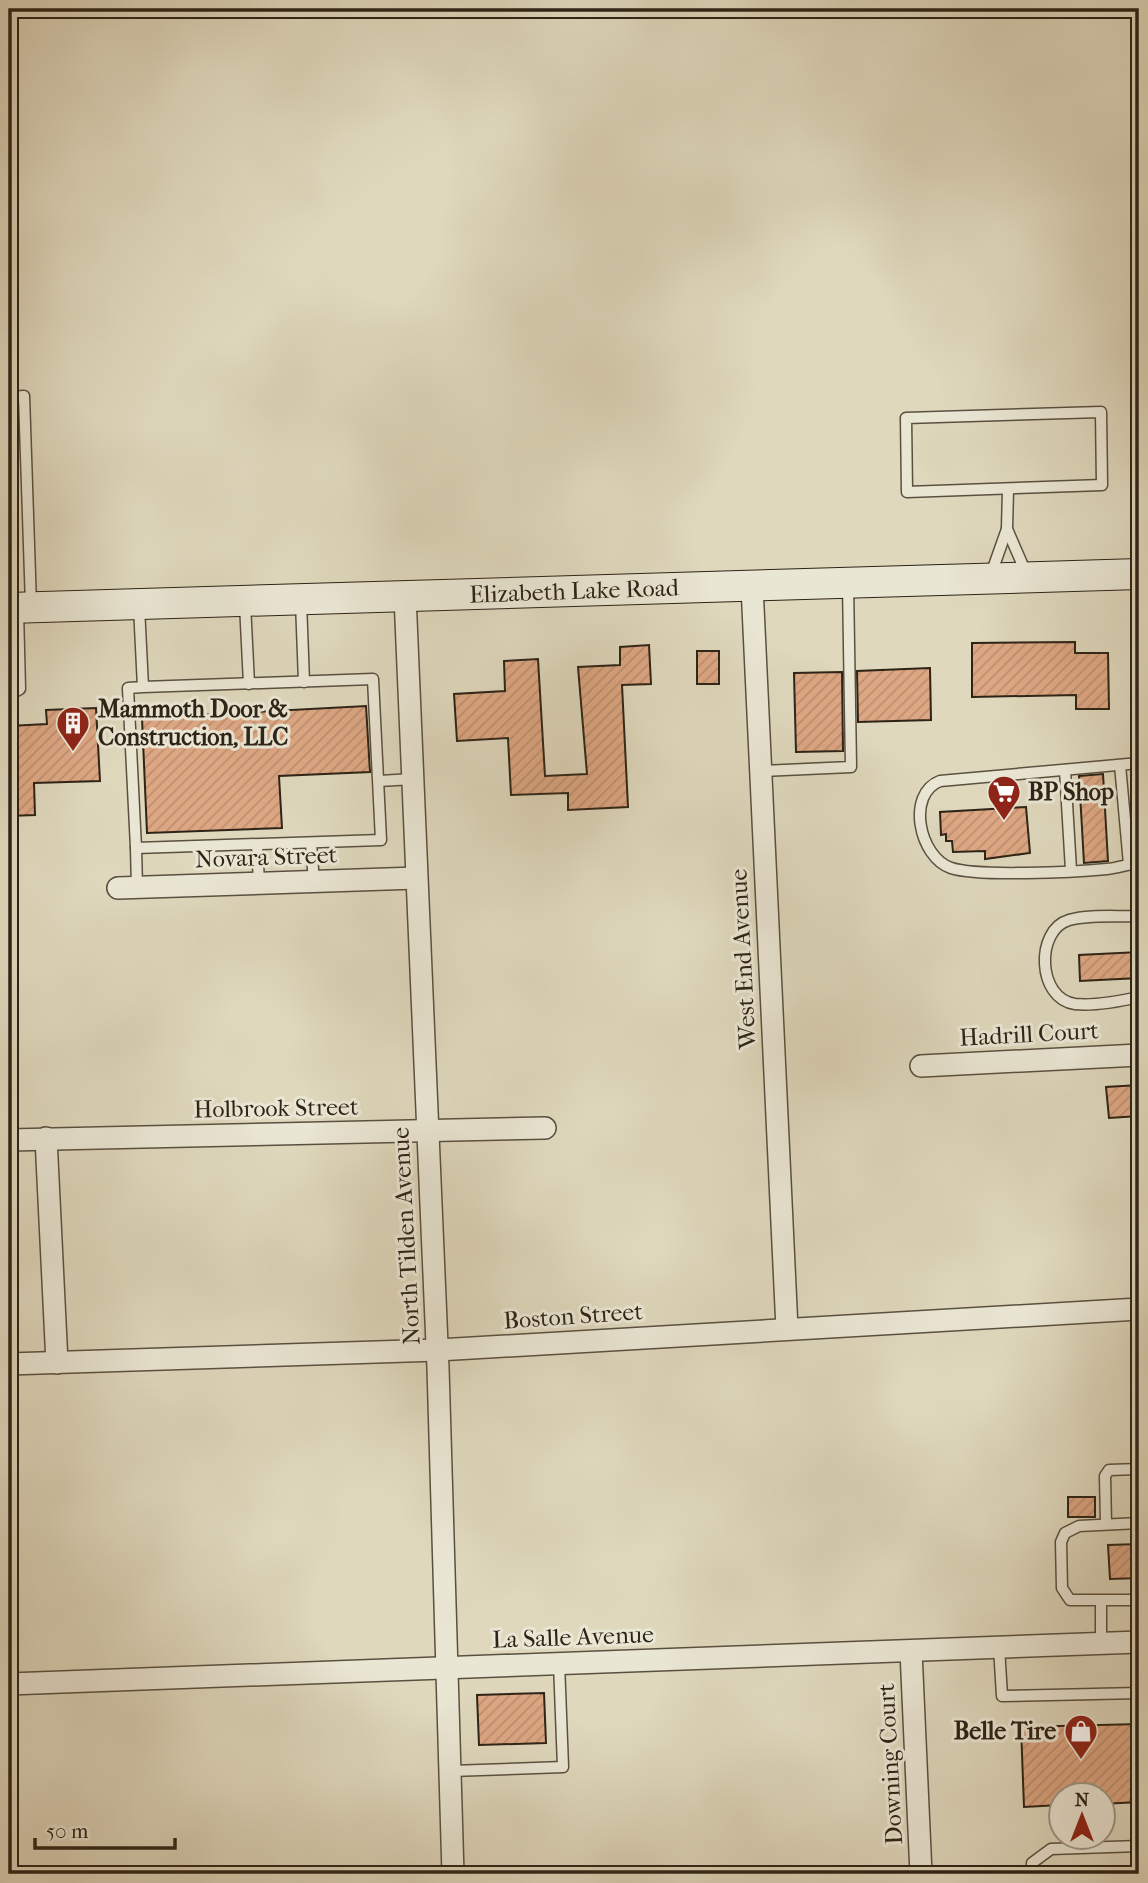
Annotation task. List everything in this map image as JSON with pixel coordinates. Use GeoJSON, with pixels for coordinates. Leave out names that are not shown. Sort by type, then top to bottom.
{"type":"FeatureCollection","features":[{"type":"Feature","properties":{"kind":"main road","name":"Elizabeth Lake Road"},"geometry":{"type":"LineString","coordinates":[[19,608],[1139,575]]}},
{"type":"Feature","properties":{"kind":"street","name":"West End Avenue"},"geometry":{"type":"LineString","coordinates":[[752,586],[787,1329]]}},
{"type":"Feature","properties":{"kind":"street","name":"North Tilden Avenue"},"geometry":{"type":"LineString","coordinates":[[405,596],[438,1350],[453,1874]]}},
{"type":"Feature","properties":{"kind":"street","name":"Novara Street"},"geometry":{"type":"LineString","coordinates":[[127,888],[416,878]]}},
{"type":"Feature","properties":{"kind":"street","name":"Hadrill Court"},"geometry":{"type":"LineString","coordinates":[[920,1066],[1139,1055]]}},
{"type":"Feature","properties":{"kind":"street","name":"Holbrook Street"},"geometry":{"type":"LineString","coordinates":[[9,1140],[545,1128]]}},
{"type":"Feature","properties":{"kind":"street"},"geometry":{"type":"LineString","coordinates":[[46,1138],[57,1363]]}},
{"type":"Feature","properties":{"kind":"street","name":"Boston Street"},"geometry":{"type":"LineString","coordinates":[[9,1364],[438,1350],[1139,1309]]}},
{"type":"Feature","properties":{"kind":"street","name":"La Salle Avenue"},"geometry":{"type":"LineString","coordinates":[[9,1684],[1139,1642]]}},
{"type":"Feature","properties":{"kind":"street","name":"Downing Court"},"geometry":{"type":"LineString","coordinates":[[911,1651],[921,1874]]}},
{"type":"Feature","properties":{"kind":"lane"},"geometry":{"type":"LineString","coordinates":[[9,397],[24,396],[19,608],[20,689],[14,695],[9,695]]}},
{"type":"Feature","properties":{"kind":"lane"},"geometry":{"type":"LineString","coordinates":[[1101,412],[1102,485],[1008,489],[907,492],[906,418],[1101,412]]}},
{"type":"Feature","properties":{"kind":"lane"},"geometry":{"type":"LineString","coordinates":[[989,580],[1007,529],[1008,489]]}},
{"type":"Feature","properties":{"kind":"lane"},"geometry":{"type":"LineString","coordinates":[[1007,529],[1028,577]]}},
{"type":"Feature","properties":{"kind":"lane"},"geometry":{"type":"LineString","coordinates":[[761,771],[851,767],[848,584]]}},
{"type":"Feature","properties":{"kind":"lane"},"geometry":{"type":"LineString","coordinates":[[301,599],[304,682]]}},
{"type":"Feature","properties":{"kind":"lane"},"geometry":{"type":"LineString","coordinates":[[245,601],[249,684]]}},
{"type":"Feature","properties":{"kind":"lane"},"geometry":{"type":"LineString","coordinates":[[139,604],[143,687]]}},
{"type":"Feature","properties":{"kind":"lane"},"geometry":{"type":"LineString","coordinates":[[127,888],[136,848],[128,688],[373,680],[381,840],[136,848]]}},
{"type":"Feature","properties":{"kind":"lane"},"geometry":{"type":"LineString","coordinates":[[1120,765],[1134,863],[1109,869],[978,872],[951,868],[929,851],[920,816],[923,796],[929,785],[940,781],[1139,763]]}},
{"type":"Feature","properties":{"kind":"lane"},"geometry":{"type":"LineString","coordinates":[[1065,770],[1070,870]]}},
{"type":"Feature","properties":{"kind":"lane"},"geometry":{"type":"LineString","coordinates":[[379,780],[413,779]]}},
{"type":"Feature","properties":{"kind":"lane"},"geometry":{"type":"LineString","coordinates":[[311,844],[314,882]]}},
{"type":"Feature","properties":{"kind":"lane"},"geometry":{"type":"LineString","coordinates":[[257,845],[259,883]]}},
{"type":"Feature","properties":{"kind":"lane"},"geometry":{"type":"LineString","coordinates":[[1139,916],[1068,920],[1056,929],[1045,952],[1044,969],[1052,991],[1073,1004],[1139,997]]}},
{"type":"Feature","properties":{"kind":"lane"},"geometry":{"type":"LineString","coordinates":[[1106,1524],[1105,1476],[1109,1471],[1139,1469]]}},
{"type":"Feature","properties":{"kind":"lane"},"geometry":{"type":"LineString","coordinates":[[1139,1523],[1071,1528],[1061,1542],[1064,1596],[1080,1602],[1139,1600]]}},
{"type":"Feature","properties":{"kind":"lane"},"geometry":{"type":"LineString","coordinates":[[1101,1601],[1101,1643]]}},
{"type":"Feature","properties":{"kind":"lane"},"geometry":{"type":"LineString","coordinates":[[999,1647],[1002,1696],[1139,1693]]}},
{"type":"Feature","properties":{"kind":"lane"},"geometry":{"type":"LineString","coordinates":[[451,1771],[563,1768],[559,1663]]}},
{"type":"Feature","properties":{"kind":"lane"},"geometry":{"type":"LineString","coordinates":[[1032,1874],[1032,1863],[1051,1849],[1139,1846]]}},
{"type":"Feature","properties":{"kind":"building"},"geometry":{"type":"Polygon","coordinates":[[[1075,642],[1075,653],[1108,653],[1109,709],[1076,709],[1076,695],[972,697],[972,643],[1075,642]]]}},
{"type":"Feature","properties":{"kind":"building"},"geometry":{"type":"Polygon","coordinates":[[[649,645],[651,684],[622,685],[628,807],[568,810],[568,793],[511,795],[508,738],[457,741],[454,694],[505,691],[504,661],[538,659],[545,776],[587,774],[578,667],[620,665],[620,647],[649,645]]]}},
{"type":"Feature","properties":{"kind":"building"},"geometry":{"type":"Polygon","coordinates":[[[697,651],[719,651],[719,684],[697,684],[697,651]]]}},
{"type":"Feature","properties":{"kind":"building"},"geometry":{"type":"Polygon","coordinates":[[[930,668],[931,720],[858,722],[857,671],[930,668]]]}},
{"type":"Feature","properties":{"kind":"building"},"geometry":{"type":"Polygon","coordinates":[[[842,672],[843,751],[796,752],[794,673],[842,672]]]}},
{"type":"Feature","properties":{"kind":"building"},"geometry":{"type":"Polygon","coordinates":[[[366,706],[370,772],[279,776],[282,828],[147,833],[142,718],[366,706]]]}},
{"type":"Feature","properties":{"kind":"building"},"geometry":{"type":"Polygon","coordinates":[[[96,708],[100,781],[34,783],[35,815],[9,816],[9,726],[47,724],[46,710],[96,708]]]}},
{"type":"Feature","properties":{"kind":"building"},"geometry":{"type":"Polygon","coordinates":[[[1103,774],[1108,861],[1084,863],[1079,776],[1103,774]]]}},
{"type":"Feature","properties":{"kind":"building"},"geometry":{"type":"Polygon","coordinates":[[[1026,807],[1030,853],[985,859],[985,851],[953,852],[952,841],[946,841],[946,834],[941,835],[940,812],[1026,807]]]}},
{"type":"Feature","properties":{"kind":"building"},"geometry":{"type":"Polygon","coordinates":[[[1139,952],[1139,978],[1080,981],[1079,955],[1139,952]]]}},
{"type":"Feature","properties":{"kind":"building"},"geometry":{"type":"Polygon","coordinates":[[[1139,1085],[1139,1116],[1109,1118],[1106,1087],[1139,1085]]]}},
{"type":"Feature","properties":{"kind":"building"},"geometry":{"type":"Polygon","coordinates":[[[1068,1497],[1095,1497],[1095,1517],[1068,1517],[1068,1497]]]}},
{"type":"Feature","properties":{"kind":"building"},"geometry":{"type":"Polygon","coordinates":[[[1139,1544],[1139,1578],[1110,1579],[1108,1545],[1139,1544]]]}},
{"type":"Feature","properties":{"kind":"building"},"geometry":{"type":"Polygon","coordinates":[[[544,1693],[546,1743],[479,1745],[477,1695],[544,1693]]]}},
{"type":"Feature","properties":{"kind":"building","name":"Belle Tire"},"geometry":{"type":"Polygon","coordinates":[[[1139,1724],[1139,1802],[1116,1803],[1116,1782],[1046,1782],[1046,1806],[1024,1807],[1021,1727],[1139,1724]]]}},
{"type":"Feature","properties":{"kind":"place","name":"Mammoth Door & Construction, LLC"},"geometry":{"type":"Point","coordinates":[73,753]}},
{"type":"Feature","properties":{"kind":"place","name":"BP Shop"},"geometry":{"type":"Point","coordinates":[1004,822]}},
{"type":"Feature","properties":{"kind":"place","name":"Belle Tire"},"geometry":{"type":"Point","coordinates":[1081,1761]}}]}
